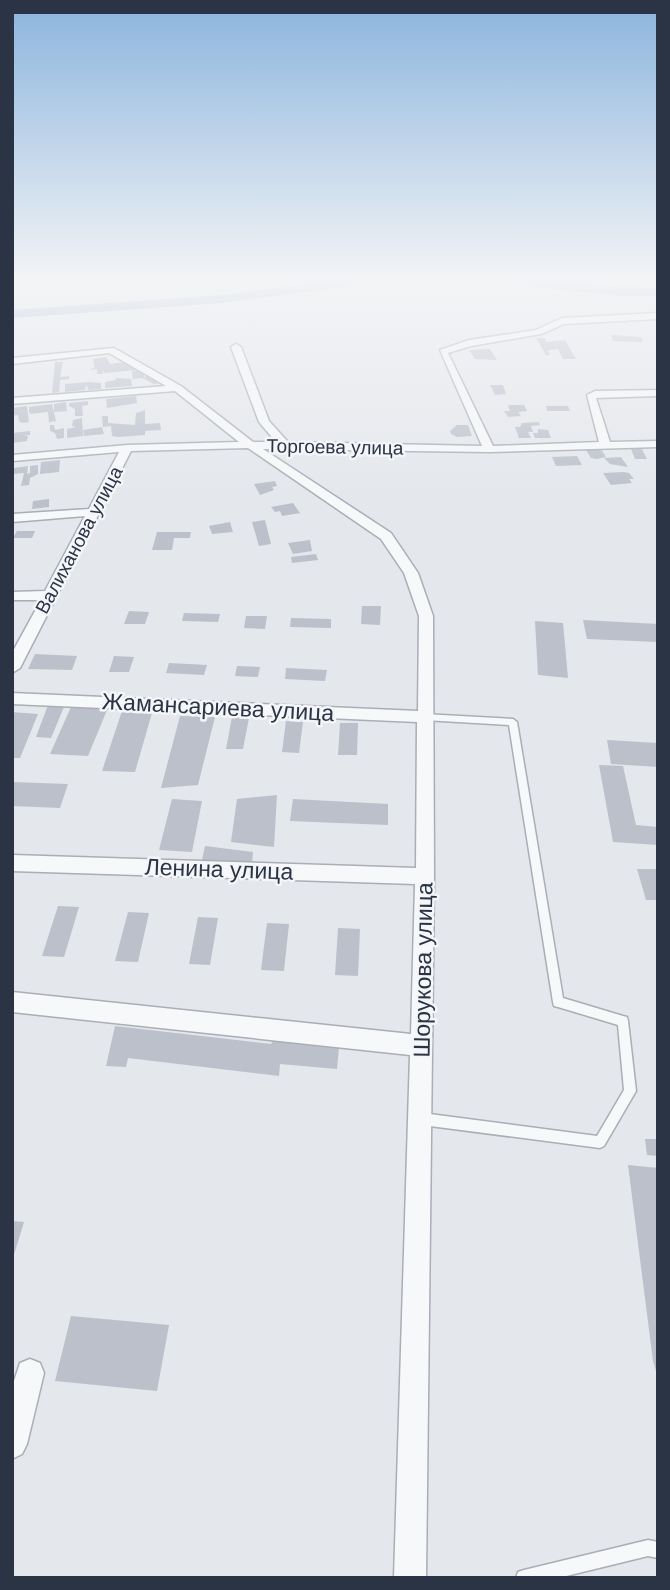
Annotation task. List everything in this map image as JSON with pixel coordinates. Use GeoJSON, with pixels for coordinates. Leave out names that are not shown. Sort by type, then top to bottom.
{"type":"FeatureCollection","features":[{"type":"Feature","properties":{"kind":"street","name":"Шорукова улица"},"geometry":{"type":"LineString","coordinates":[[12,361],[100,351]]}},
{"type":"Feature","properties":{"kind":"street","name":"Шорукова улица"},"geometry":{"type":"LineString","coordinates":[[113,351],[177,388],[250,445],[386,536],[411,573],[426,616],[425,876],[410,1578]]}},
{"type":"Feature","properties":{"kind":"street"},"geometry":{"type":"LineString","coordinates":[[238,351],[264,422],[285,446]]}},
{"type":"Feature","properties":{"kind":"street"},"geometry":{"type":"LineString","coordinates":[[445,351],[443,352],[489,449]]}},
{"type":"Feature","properties":{"kind":"street"},"geometry":{"type":"LineString","coordinates":[[12,401],[177,388]]}},
{"type":"Feature","properties":{"kind":"street"},"geometry":{"type":"LineString","coordinates":[[605,444],[590,397],[595,394],[658,393]]}},
{"type":"Feature","properties":{"kind":"street","name":"Торгоева улица"},"geometry":{"type":"LineString","coordinates":[[12,458],[127,448],[250,445],[489,449],[658,444]]}},
{"type":"Feature","properties":{"kind":"street","name":"Валиханова улица"},"geometry":{"type":"LineString","coordinates":[[12,668],[127,448]]}},
{"type":"Feature","properties":{"kind":"street"},"geometry":{"type":"LineString","coordinates":[[12,518],[94,512]]}},
{"type":"Feature","properties":{"kind":"street"},"geometry":{"type":"LineString","coordinates":[[12,596],[51,595]]}},
{"type":"Feature","properties":{"kind":"street","name":"Жамансариева улица"},"geometry":{"type":"LineString","coordinates":[[12,698],[424,717]]}},
{"type":"Feature","properties":{"kind":"street","name":"Ленина улица"},"geometry":{"type":"LineString","coordinates":[[12,863],[425,876]]}},
{"type":"Feature","properties":{"kind":"street"},"geometry":{"type":"LineString","coordinates":[[12,1002],[422,1046]]}},
{"type":"Feature","properties":{"kind":"street"},"geometry":{"type":"LineString","coordinates":[[12,1444],[30,1373]]}},
{"type":"Feature","properties":{"kind":"lane"},"geometry":{"type":"LineString","coordinates":[[420,1119],[600,1142],[630,1091],[623,1021],[558,1002],[513,722],[424,717]]}},
{"type":"Feature","properties":{"kind":"lane"},"geometry":{"type":"LineString","coordinates":[[524,1578],[649,1548],[658,1550]]}},
{"type":"Feature","properties":{"kind":"building"},"geometry":{"type":"Polygon","coordinates":[[[470,351],[491,351],[497,360],[475,359],[470,351]]]}},
{"type":"Feature","properties":{"kind":"building"},"geometry":{"type":"Polygon","coordinates":[[[559,351],[571,351],[576,359],[563,359],[559,351]]]}},
{"type":"Feature","properties":{"kind":"building"},"geometry":{"type":"Polygon","coordinates":[[[106,357],[110,364],[126,362],[137,370],[104,373],[102,370],[103,374],[97,374],[97,369],[90,370],[96,366],[93,359],[106,357]]]}},
{"type":"Feature","properties":{"kind":"building"},"geometry":{"type":"Polygon","coordinates":[[[55,362],[63,362],[60,377],[69,376],[69,379],[60,380],[59,392],[52,393],[55,362]]]}},
{"type":"Feature","properties":{"kind":"building"},"geometry":{"type":"Polygon","coordinates":[[[143,370],[144,377],[149,375],[163,383],[154,384],[142,378],[133,379],[132,371],[143,370]]]}},
{"type":"Feature","properties":{"kind":"building"},"geometry":{"type":"Polygon","coordinates":[[[116,378],[131,379],[132,386],[105,388],[105,382],[116,378]]]}},
{"type":"Feature","properties":{"kind":"building"},"geometry":{"type":"Polygon","coordinates":[[[101,383],[101,389],[89,390],[86,385],[85,390],[65,392],[65,384],[101,383]]]}},
{"type":"Feature","properties":{"kind":"building"},"geometry":{"type":"Polygon","coordinates":[[[490,385],[503,385],[506,394],[495,395],[490,385]]]}},
{"type":"Feature","properties":{"kind":"building"},"geometry":{"type":"Polygon","coordinates":[[[136,396],[137,403],[107,408],[106,399],[136,396]]]}},
{"type":"Feature","properties":{"kind":"building"},"geometry":{"type":"Polygon","coordinates":[[[88,401],[88,405],[82,406],[83,416],[75,416],[75,409],[69,406],[69,403],[88,401]]]}},
{"type":"Feature","properties":{"kind":"building"},"geometry":{"type":"Polygon","coordinates":[[[66,402],[67,411],[54,412],[54,404],[66,402]]]}},
{"type":"Feature","properties":{"kind":"building"},"geometry":{"type":"Polygon","coordinates":[[[52,404],[56,421],[49,422],[48,412],[29,412],[29,407],[52,404]]]}},
{"type":"Feature","properties":{"kind":"building"},"geometry":{"type":"Polygon","coordinates":[[[508,405],[524,405],[527,411],[518,412],[521,416],[508,417],[504,411],[510,411],[508,405]]]}},
{"type":"Feature","properties":{"kind":"building"},"geometry":{"type":"Polygon","coordinates":[[[27,406],[29,422],[22,423],[18,415],[12,416],[12,408],[27,406]]]}},
{"type":"Feature","properties":{"kind":"building"},"geometry":{"type":"Polygon","coordinates":[[[546,406],[568,406],[570,411],[547,411],[546,406]]]}},
{"type":"Feature","properties":{"kind":"building"},"geometry":{"type":"Polygon","coordinates":[[[145,410],[145,424],[160,423],[161,430],[145,431],[145,435],[118,437],[112,436],[111,426],[103,427],[102,416],[108,416],[108,423],[135,425],[136,413],[145,410]]]}},
{"type":"Feature","properties":{"kind":"building"},"geometry":{"type":"Polygon","coordinates":[[[82,418],[83,436],[67,438],[67,429],[76,427],[72,426],[73,420],[82,418]]]}},
{"type":"Feature","properties":{"kind":"building"},"geometry":{"type":"Polygon","coordinates":[[[539,422],[540,425],[531,426],[533,432],[528,432],[531,438],[519,438],[515,427],[520,427],[522,423],[539,422]]]}},
{"type":"Feature","properties":{"kind":"building"},"geometry":{"type":"Polygon","coordinates":[[[50,425],[54,425],[55,430],[64,428],[64,438],[57,439],[55,433],[50,431],[50,425]]]}},
{"type":"Feature","properties":{"kind":"building"},"geometry":{"type":"Polygon","coordinates":[[[457,425],[468,425],[472,436],[457,437],[451,434],[450,431],[457,425]]]}},
{"type":"Feature","properties":{"kind":"building"},"geometry":{"type":"Polygon","coordinates":[[[102,427],[104,434],[84,436],[83,430],[102,427]]]}},
{"type":"Feature","properties":{"kind":"building"},"geometry":{"type":"Polygon","coordinates":[[[538,429],[548,430],[551,438],[535,438],[533,433],[538,433],[538,429]]]}},
{"type":"Feature","properties":{"kind":"building"},"geometry":{"type":"Polygon","coordinates":[[[30,431],[30,435],[24,435],[28,436],[27,441],[12,443],[12,433],[30,431]]]}},
{"type":"Feature","properties":{"kind":"building"},"geometry":{"type":"Polygon","coordinates":[[[601,449],[606,457],[597,459],[591,458],[586,450],[601,449]]]}},
{"type":"Feature","properties":{"kind":"building"},"geometry":{"type":"Polygon","coordinates":[[[631,449],[642,449],[647,459],[635,459],[631,449]]]}},
{"type":"Feature","properties":{"kind":"building"},"geometry":{"type":"Polygon","coordinates":[[[577,456],[582,465],[556,466],[552,457],[577,456]]]}},
{"type":"Feature","properties":{"kind":"building"},"geometry":{"type":"Polygon","coordinates":[[[621,457],[628,467],[610,464],[604,458],[621,457]]]}},
{"type":"Feature","properties":{"kind":"building"},"geometry":{"type":"Polygon","coordinates":[[[60,460],[59,472],[40,474],[41,462],[60,460]]]}},
{"type":"Feature","properties":{"kind":"building"},"geometry":{"type":"Polygon","coordinates":[[[38,465],[38,474],[30,478],[29,485],[21,486],[24,473],[13,474],[14,468],[28,466],[27,474],[30,473],[30,466],[38,465]]]}},
{"type":"Feature","properties":{"kind":"building"},"geometry":{"type":"Polygon","coordinates":[[[624,472],[634,479],[629,479],[632,483],[611,485],[603,473],[624,472]]]}},
{"type":"Feature","properties":{"kind":"building"},"geometry":{"type":"Polygon","coordinates":[[[275,481],[277,486],[272,487],[274,490],[260,495],[254,484],[275,481]]]}},
{"type":"Feature","properties":{"kind":"building"},"geometry":{"type":"Polygon","coordinates":[[[49,499],[49,507],[32,509],[33,501],[49,499]]]}},
{"type":"Feature","properties":{"kind":"building"},"geometry":{"type":"Polygon","coordinates":[[[293,503],[300,513],[282,516],[280,511],[275,512],[271,507],[293,503]]]}},
{"type":"Feature","properties":{"kind":"building"},"geometry":{"type":"Polygon","coordinates":[[[265,520],[271,544],[259,546],[252,522],[265,520]]]}},
{"type":"Feature","properties":{"kind":"building"},"geometry":{"type":"Polygon","coordinates":[[[230,522],[233,532],[212,534],[209,526],[230,522]]]}},
{"type":"Feature","properties":{"kind":"building"},"geometry":{"type":"Polygon","coordinates":[[[17,531],[35,531],[32,538],[13,538],[17,531]]]}},
{"type":"Feature","properties":{"kind":"building"},"geometry":{"type":"Polygon","coordinates":[[[157,532],[191,532],[190,538],[174,538],[172,550],[152,550],[157,532]]]}},
{"type":"Feature","properties":{"kind":"building"},"geometry":{"type":"Polygon","coordinates":[[[310,540],[312,551],[293,554],[288,543],[310,540]]]}},
{"type":"Feature","properties":{"kind":"building"},"geometry":{"type":"Polygon","coordinates":[[[316,554],[318,560],[292,563],[291,557],[316,554]]]}},
{"type":"Feature","properties":{"kind":"building"},"geometry":{"type":"Polygon","coordinates":[[[362,606],[381,606],[380,625],[361,624],[362,606]]]}},
{"type":"Feature","properties":{"kind":"building"},"geometry":{"type":"Polygon","coordinates":[[[129,611],[149,612],[145,624],[124,624],[129,611]]]}},
{"type":"Feature","properties":{"kind":"building"},"geometry":{"type":"Polygon","coordinates":[[[184,613],[220,614],[218,622],[182,621],[184,613]]]}},
{"type":"Feature","properties":{"kind":"building"},"geometry":{"type":"Polygon","coordinates":[[[246,616],[267,616],[265,629],[244,628],[246,616]]]}},
{"type":"Feature","properties":{"kind":"building"},"geometry":{"type":"Polygon","coordinates":[[[291,618],[331,619],[331,628],[290,627],[291,618]]]}},
{"type":"Feature","properties":{"kind":"building"},"geometry":{"type":"Polygon","coordinates":[[[583,620],[658,624],[658,642],[587,639],[583,620]]]}},
{"type":"Feature","properties":{"kind":"building"},"geometry":{"type":"Polygon","coordinates":[[[535,621],[563,623],[568,678],[538,675],[535,621]]]}},
{"type":"Feature","properties":{"kind":"building"},"geometry":{"type":"Polygon","coordinates":[[[35,654],[77,656],[72,670],[28,669],[35,654]]]}},
{"type":"Feature","properties":{"kind":"building"},"geometry":{"type":"Polygon","coordinates":[[[114,656],[134,657],[129,672],[109,672],[114,656]]]}},
{"type":"Feature","properties":{"kind":"building"},"geometry":{"type":"Polygon","coordinates":[[[169,663],[207,665],[204,675],[166,673],[169,663]]]}},
{"type":"Feature","properties":{"kind":"building"},"geometry":{"type":"Polygon","coordinates":[[[237,666],[260,667],[258,677],[235,676],[237,666]]]}},
{"type":"Feature","properties":{"kind":"building"},"geometry":{"type":"Polygon","coordinates":[[[286,668],[327,670],[325,681],[285,679],[286,668]]]}},
{"type":"Feature","properties":{"kind":"building"},"geometry":{"type":"Polygon","coordinates":[[[48,705],[64,707],[51,738],[36,737],[48,705]]]}},
{"type":"Feature","properties":{"kind":"building"},"geometry":{"type":"Polygon","coordinates":[[[71,707],[107,710],[88,756],[50,754],[71,707]]]}},
{"type":"Feature","properties":{"kind":"building"},"geometry":{"type":"Polygon","coordinates":[[[122,711],[152,713],[135,772],[102,771],[122,711]]]}},
{"type":"Feature","properties":{"kind":"building"},"geometry":{"type":"Polygon","coordinates":[[[12,712],[38,714],[20,758],[12,758],[12,712]]]}},
{"type":"Feature","properties":{"kind":"building"},"geometry":{"type":"Polygon","coordinates":[[[180,716],[215,717],[198,785],[161,788],[180,716]]]}},
{"type":"Feature","properties":{"kind":"building"},"geometry":{"type":"Polygon","coordinates":[[[232,717],[249,718],[243,749],[226,749],[232,717]]]}},
{"type":"Feature","properties":{"kind":"building"},"geometry":{"type":"Polygon","coordinates":[[[286,721],[303,722],[299,753],[282,752],[286,721]]]}},
{"type":"Feature","properties":{"kind":"building"},"geometry":{"type":"Polygon","coordinates":[[[340,723],[358,723],[357,755],[338,755],[340,723]]]}},
{"type":"Feature","properties":{"kind":"building"},"geometry":{"type":"Polygon","coordinates":[[[607,740],[658,743],[658,767],[611,764],[607,740]]]}},
{"type":"Feature","properties":{"kind":"building"},"geometry":{"type":"Polygon","coordinates":[[[599,765],[623,766],[636,825],[658,827],[658,845],[613,842],[599,765]]]}},
{"type":"Feature","properties":{"kind":"building"},"geometry":{"type":"Polygon","coordinates":[[[12,782],[68,784],[60,808],[12,806],[12,782]]]}},
{"type":"Feature","properties":{"kind":"building"},"geometry":{"type":"Polygon","coordinates":[[[277,795],[274,847],[231,842],[237,799],[277,795]]]}},
{"type":"Feature","properties":{"kind":"building"},"geometry":{"type":"Polygon","coordinates":[[[172,799],[202,801],[192,852],[159,850],[172,799]]]}},
{"type":"Feature","properties":{"kind":"building"},"geometry":{"type":"Polygon","coordinates":[[[293,799],[388,804],[388,825],[290,821],[293,799]]]}},
{"type":"Feature","properties":{"kind":"building"},"geometry":{"type":"Polygon","coordinates":[[[205,846],[253,852],[252,864],[202,860],[205,846]]]}},
{"type":"Feature","properties":{"kind":"building"},"geometry":{"type":"Polygon","coordinates":[[[637,869],[658,869],[658,900],[646,900],[637,869]]]}},
{"type":"Feature","properties":{"kind":"building"},"geometry":{"type":"Polygon","coordinates":[[[58,906],[79,907],[64,957],[42,956],[58,906]]]}},
{"type":"Feature","properties":{"kind":"building"},"geometry":{"type":"Polygon","coordinates":[[[128,912],[149,913],[138,962],[115,961],[128,912]]]}},
{"type":"Feature","properties":{"kind":"building"},"geometry":{"type":"Polygon","coordinates":[[[198,917],[218,918],[210,965],[189,964],[198,917]]]}},
{"type":"Feature","properties":{"kind":"building"},"geometry":{"type":"Polygon","coordinates":[[[267,923],[289,924],[284,971],[261,970],[267,923]]]}},
{"type":"Feature","properties":{"kind":"building"},"geometry":{"type":"Polygon","coordinates":[[[338,928],[360,929],[358,976],[335,975],[338,928]]]}},
{"type":"Feature","properties":{"kind":"building"},"geometry":{"type":"Polygon","coordinates":[[[115,1026],[271,1044],[273,1040],[339,1047],[337,1069],[280,1064],[279,1076],[128,1058],[126,1067],[106,1066],[115,1026]]]}},
{"type":"Feature","properties":{"kind":"building"},"geometry":{"type":"Polygon","coordinates":[[[645,1139],[656,1139],[658,1156],[647,1155],[645,1139]]]}},
{"type":"Feature","properties":{"kind":"building"},"geometry":{"type":"Polygon","coordinates":[[[628,1165],[658,1168],[658,1378],[653,1361],[628,1165]]]}},
{"type":"Feature","properties":{"kind":"building"},"geometry":{"type":"Polygon","coordinates":[[[12,1221],[24,1222],[13,1258],[12,1258],[12,1221]]]}},
{"type":"Feature","properties":{"kind":"building"},"geometry":{"type":"Polygon","coordinates":[[[71,1316],[169,1325],[157,1391],[55,1381],[71,1316]]]}}]}
